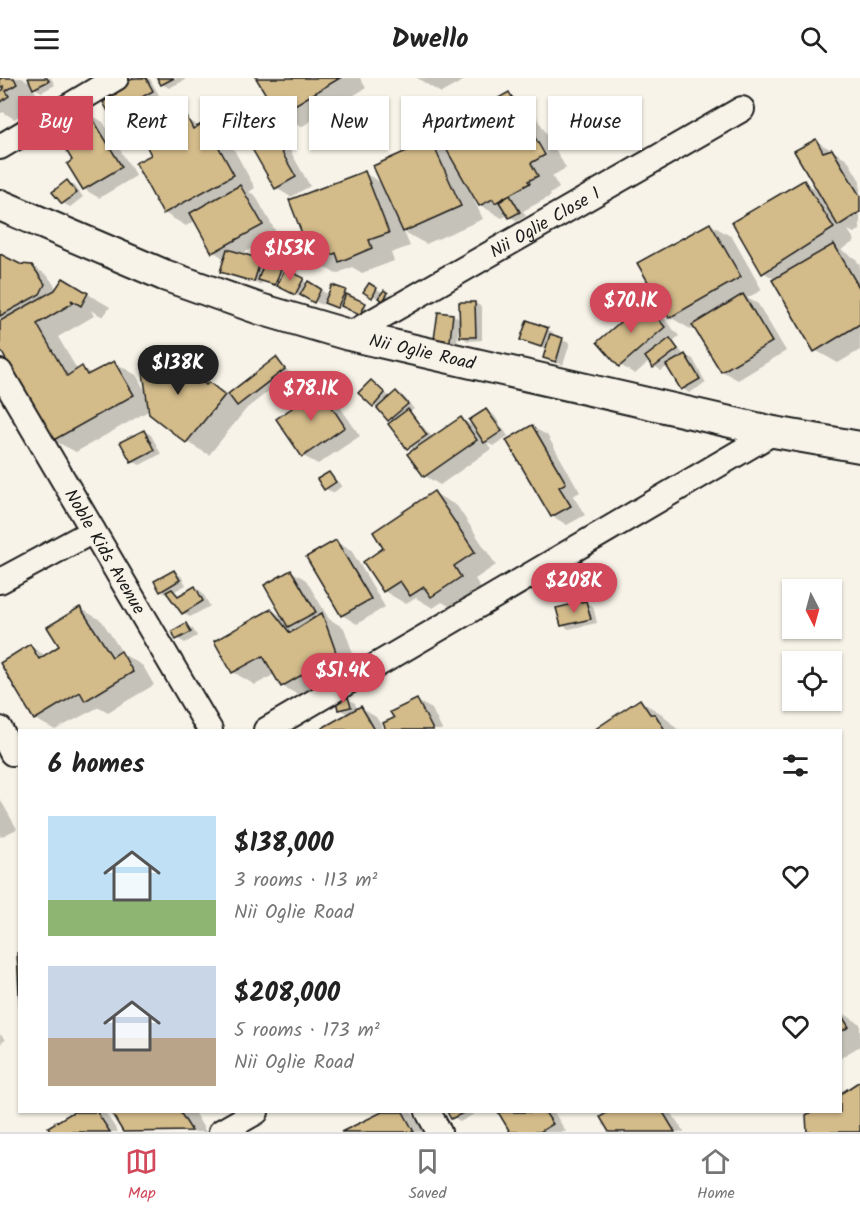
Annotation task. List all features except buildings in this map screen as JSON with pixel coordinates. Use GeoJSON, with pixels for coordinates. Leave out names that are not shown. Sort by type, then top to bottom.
{"type":"FeatureCollection","features":[{"type":"Feature","properties":{"kind":"street"},"geometry":{"type":"LineString","coordinates":[[0,147],[116,78]]}},
{"type":"Feature","properties":{"kind":"street","name":"Nii Oglie Close 1"},"geometry":{"type":"LineString","coordinates":[[349,335],[742,109]]}},
{"type":"Feature","properties":{"kind":"street","name":"Nii Oglie Road"},"geometry":{"type":"LineString","coordinates":[[0,205],[164,275],[260,309],[349,335],[774,432],[860,447]]}},
{"type":"Feature","properties":{"kind":"street","name":"Noble Kids Avenue"},"geometry":{"type":"LineString","coordinates":[[0,372],[209,729]]}},
{"type":"Feature","properties":{"kind":"street"},"geometry":{"type":"LineString","coordinates":[[268,729],[774,432]]}},
{"type":"Feature","properties":{"kind":"street"},"geometry":{"type":"LineString","coordinates":[[0,581],[93,531]]}},
{"type":"Feature","properties":{"kind":"street"},"geometry":{"type":"LineString","coordinates":[[0,729],[12,753]]}},
{"type":"Feature","properties":{"kind":"street"},"geometry":{"type":"LineString","coordinates":[[221,1132],[254,1113]]}},
{"type":"Feature","properties":{"kind":"street"},"geometry":{"type":"LineString","coordinates":[[429,1113],[439,1132]]}}]}
